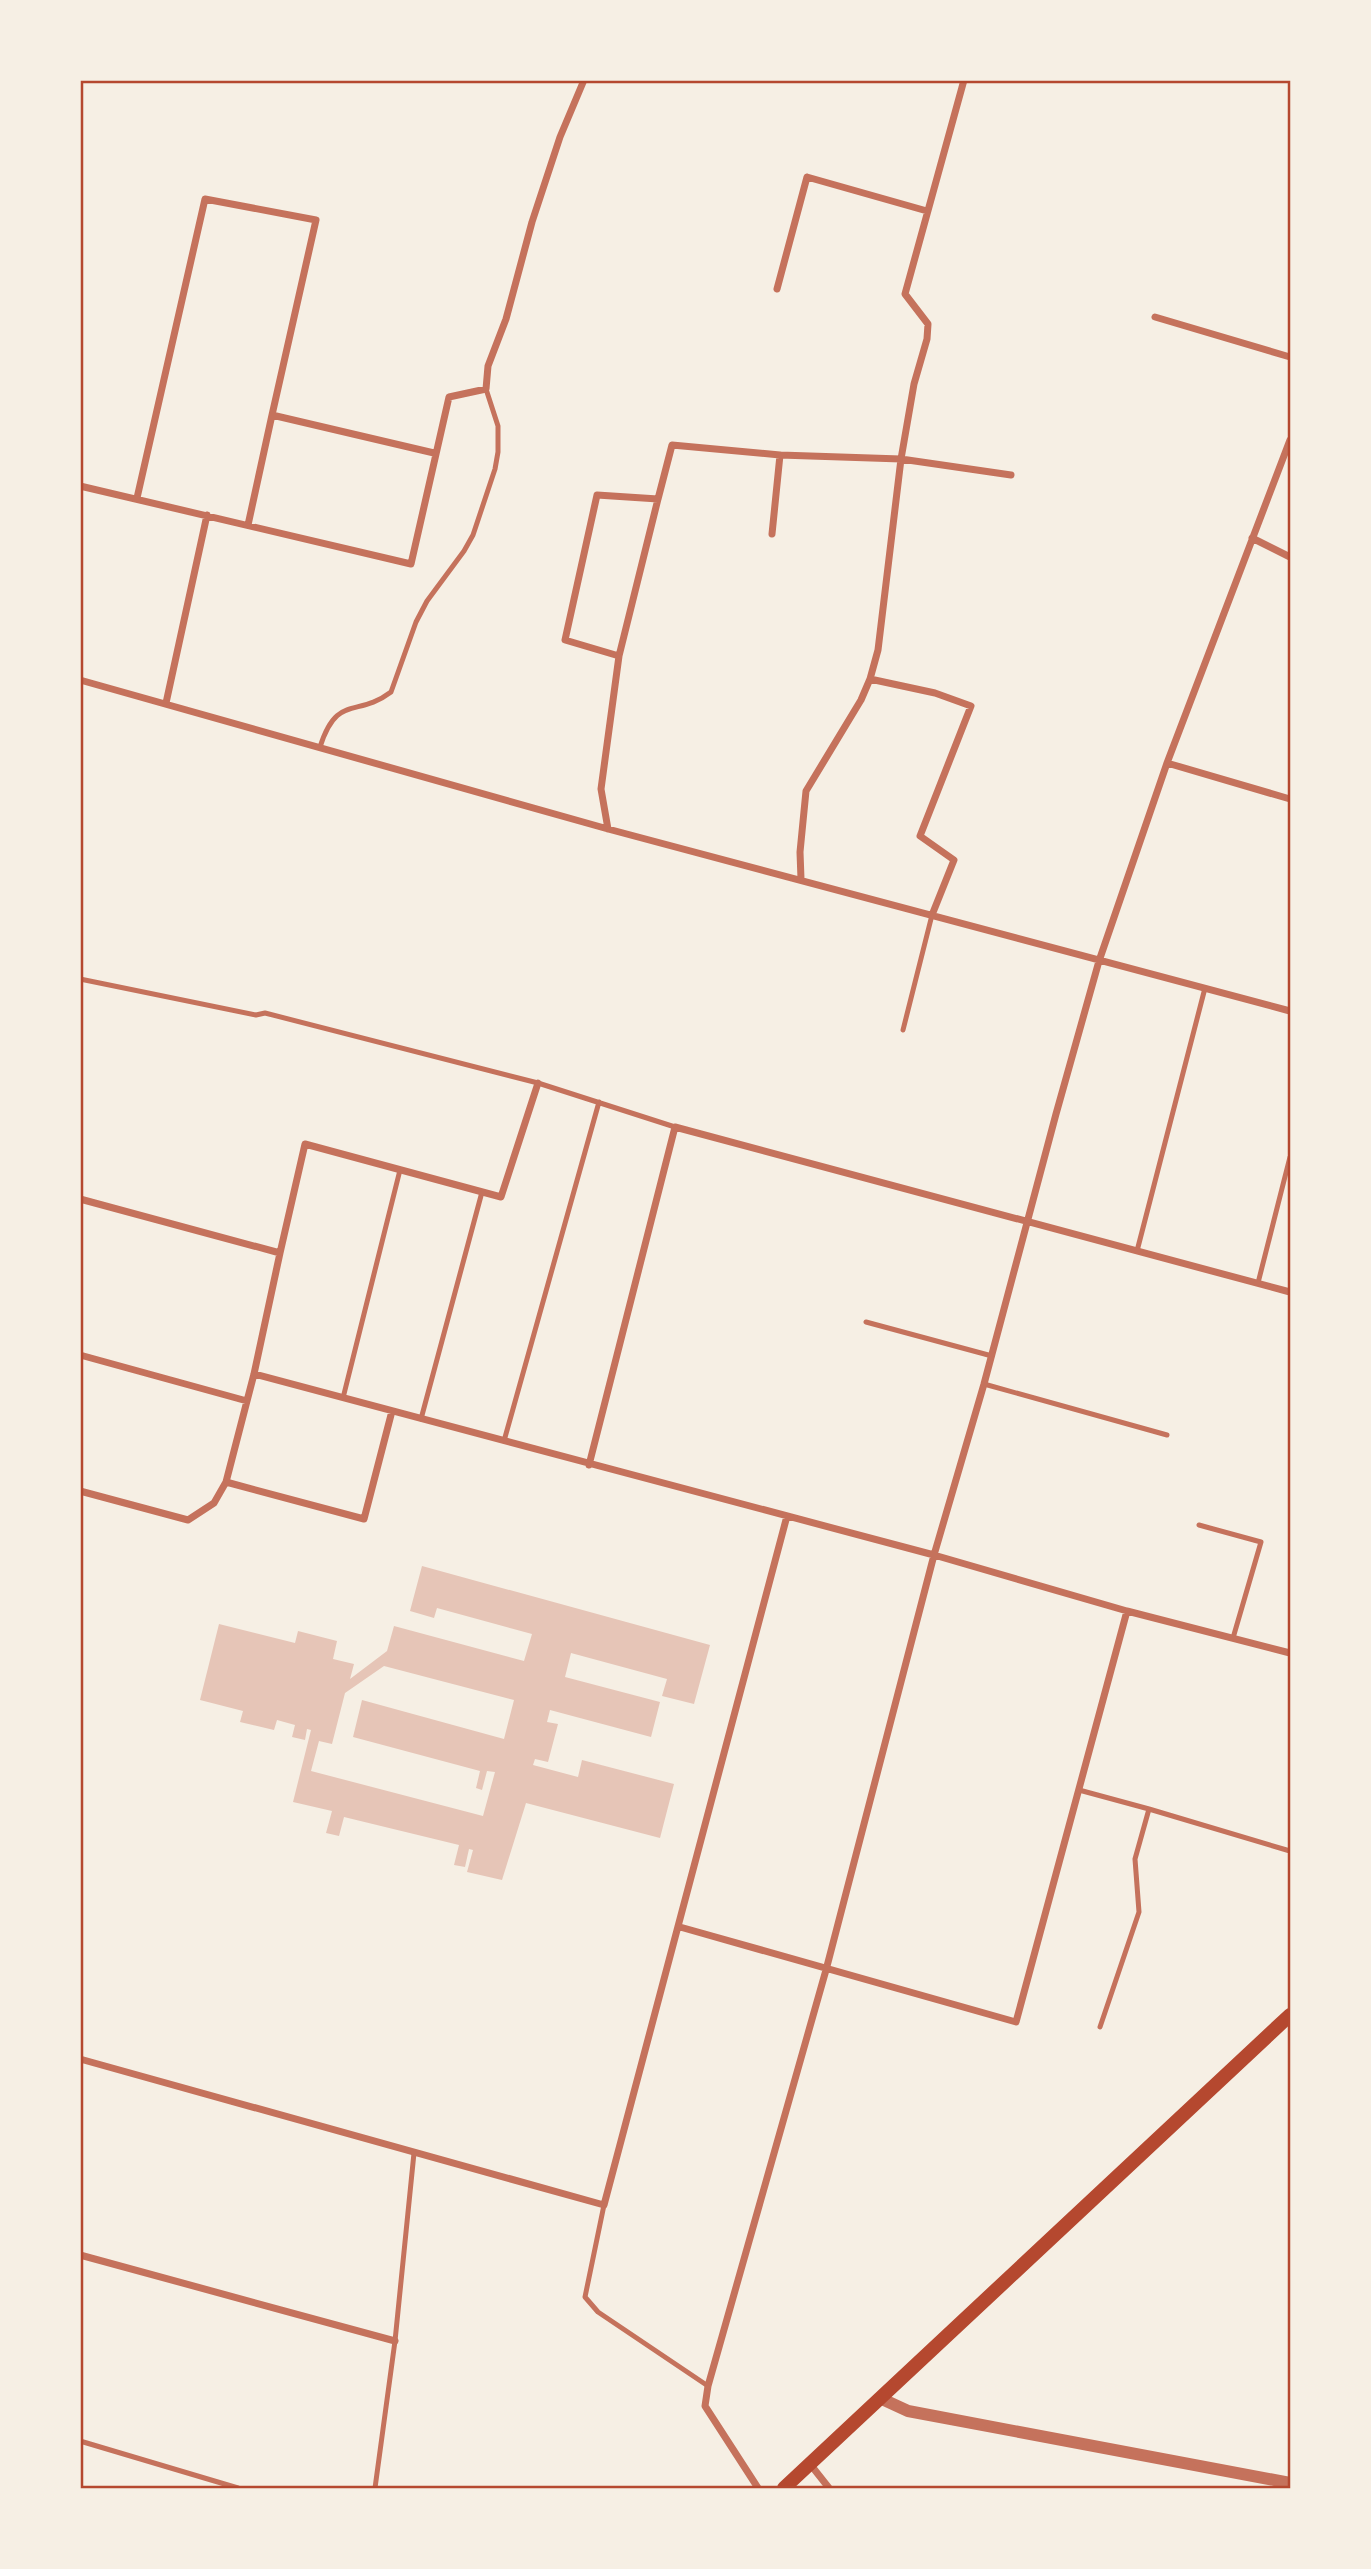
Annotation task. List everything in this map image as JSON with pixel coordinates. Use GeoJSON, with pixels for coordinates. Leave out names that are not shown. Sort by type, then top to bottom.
{"type":"FeatureCollection","features":[{"type":"Feature","properties":{"kind":"main road"},"geometry":{"type":"LineString","coordinates":[[784,2488],[1290,2015]]}},
{"type":"Feature","properties":{"kind":"street"},"geometry":{"type":"LineString","coordinates":[[80,486],[411,564],[449,397],[486,389],[488,366],[506,319],[532,222],[560,137],[584,80]]}},
{"type":"Feature","properties":{"kind":"street"},"geometry":{"type":"LineString","coordinates":[[801,879],[800,852],[806,792],[861,700],[878,650],[901,459],[914,384],[927,339],[928,324],[905,294],[964,80]]}},
{"type":"Feature","properties":{"kind":"street"},"geometry":{"type":"LineString","coordinates":[[777,289],[807,177],[927,211]]}},
{"type":"Feature","properties":{"kind":"street"},"geometry":{"type":"LineString","coordinates":[[137,498],[205,199],[316,220],[248,525]]}},
{"type":"Feature","properties":{"kind":"street"},"geometry":{"type":"LineString","coordinates":[[1155,317],[1290,357]]}},
{"type":"Feature","properties":{"kind":"street"},"geometry":{"type":"LineString","coordinates":[[272,415],[435,453]]}},
{"type":"Feature","properties":{"kind":"street"},"geometry":{"type":"LineString","coordinates":[[758,2488],[705,2406],[708,2386],[826,1969],[934,1555],[992,1356],[1099,961],[1167,763],[1290,440]]}},
{"type":"Feature","properties":{"kind":"street"},"geometry":{"type":"LineString","coordinates":[[608,829],[601,789],[619,656],[672,446],[780,455],[901,459],[1011,475]]}},
{"type":"Feature","properties":{"kind":"street"},"geometry":{"type":"LineString","coordinates":[[772,534],[780,455]]}},
{"type":"Feature","properties":{"kind":"street"},"geometry":{"type":"LineString","coordinates":[[619,656],[565,640],[597,495],[658,499]]}},
{"type":"Feature","properties":{"kind":"street"},"geometry":{"type":"LineString","coordinates":[[166,703],[207,515]]}},
{"type":"Feature","properties":{"kind":"street"},"geometry":{"type":"LineString","coordinates":[[1252,538],[1290,556]]}},
{"type":"Feature","properties":{"kind":"street"},"geometry":{"type":"LineString","coordinates":[[870,679],[935,693],[971,706],[919,836],[954,860],[932,915]]}},
{"type":"Feature","properties":{"kind":"street"},"geometry":{"type":"LineString","coordinates":[[80,680],[608,829],[1290,1011]]}},
{"type":"Feature","properties":{"kind":"street"},"geometry":{"type":"LineString","coordinates":[[1167,763],[1290,799]]}},
{"type":"Feature","properties":{"kind":"street"},"geometry":{"type":"LineString","coordinates":[[80,1491],[188,1520],[214,1503],[226,1482],[254,1374],[305,1144],[501,1198],[538,1083]]}},
{"type":"Feature","properties":{"kind":"street"},"geometry":{"type":"LineString","coordinates":[[589,1465],[675,1127],[1290,1292]]}},
{"type":"Feature","properties":{"kind":"street"},"geometry":{"type":"LineString","coordinates":[[80,1199],[280,1253]]}},
{"type":"Feature","properties":{"kind":"street"},"geometry":{"type":"LineString","coordinates":[[80,1355],[247,1401]]}},
{"type":"Feature","properties":{"kind":"street"},"geometry":{"type":"LineString","coordinates":[[254,1374],[1290,1653]]}},
{"type":"Feature","properties":{"kind":"street"},"geometry":{"type":"LineString","coordinates":[[226,1482],[365,1519],[392,1411]]}},
{"type":"Feature","properties":{"kind":"street"},"geometry":{"type":"LineString","coordinates":[[80,2059],[604,2205],[788,1516]]}},
{"type":"Feature","properties":{"kind":"street"},"geometry":{"type":"LineString","coordinates":[[680,1927],[1016,2022],[1128,1611]]}},
{"type":"Feature","properties":{"kind":"street"},"geometry":{"type":"LineString","coordinates":[[80,2255],[395,2340]]}},
{"type":"Feature","properties":{"kind":"street"},"geometry":{"type":"LineString","coordinates":[[882,2399],[908,2411],[1290,2483]]}},
{"type":"Feature","properties":{"kind":"street"},"geometry":{"type":"LineString","coordinates":[[810,2465],[829,2488]]}},
{"type":"Feature","properties":{"kind":"lane"},"geometry":{"type":"LineString","coordinates":[[320,747],[326,728],[333,718],[345,709],[382,699],[391,692],[416,622],[427,601],[473,535],[498,452],[498,426],[486,389]]}},
{"type":"Feature","properties":{"kind":"lane"},"geometry":{"type":"LineString","coordinates":[[903,1030],[932,915]]}},
{"type":"Feature","properties":{"kind":"lane"},"geometry":{"type":"LineString","coordinates":[[80,979],[256,1016],[265,1013],[538,1083],[675,1127]]}},
{"type":"Feature","properties":{"kind":"lane"},"geometry":{"type":"LineString","coordinates":[[1137,1251],[1205,988]]}},
{"type":"Feature","properties":{"kind":"lane"},"geometry":{"type":"LineString","coordinates":[[504,1441],[599,1102]]}},
{"type":"Feature","properties":{"kind":"lane"},"geometry":{"type":"LineString","coordinates":[[1258,1283],[1290,1157]]}},
{"type":"Feature","properties":{"kind":"lane"},"geometry":{"type":"LineString","coordinates":[[343,1398],[400,1170]]}},
{"type":"Feature","properties":{"kind":"lane"},"geometry":{"type":"LineString","coordinates":[[421,1419],[482,1192]]}},
{"type":"Feature","properties":{"kind":"lane"},"geometry":{"type":"LineString","coordinates":[[866,1321],[992,1356]]}},
{"type":"Feature","properties":{"kind":"lane"},"geometry":{"type":"LineString","coordinates":[[984,1384],[1167,1434]]}},
{"type":"Feature","properties":{"kind":"lane"},"geometry":{"type":"LineString","coordinates":[[1199,1525],[1261,1542],[1233,1639]]}},
{"type":"Feature","properties":{"kind":"lane"},"geometry":{"type":"LineString","coordinates":[[1079,1790],[1290,1851]]}},
{"type":"Feature","properties":{"kind":"lane"},"geometry":{"type":"LineString","coordinates":[[1100,2027],[1139,1912],[1135,1859],[1149,1809]]}},
{"type":"Feature","properties":{"kind":"lane"},"geometry":{"type":"LineString","coordinates":[[375,2488],[395,2340],[414,2153]]}},
{"type":"Feature","properties":{"kind":"lane"},"geometry":{"type":"LineString","coordinates":[[604,2205],[585,2297],[598,2312],[708,2386]]}},
{"type":"Feature","properties":{"kind":"lane"},"geometry":{"type":"LineString","coordinates":[[80,2441],[238,2488]]}},
{"type":"Feature","properties":{"kind":"building"},"geometry":{"type":"Polygon","coordinates":[[[422,1566],[710,1645],[694,1704],[662,1696],[667,1679],[571,1653],[565,1677],[660,1702],[651,1737],[550,1710],[547,1722],[558,1724],[548,1762],[535,1759],[533,1765],[578,1777],[582,1760],[674,1784],[660,1838],[526,1803],[502,1880],[467,1872],[473,1850],[469,1849],[465,1867],[454,1865],[459,1845],[344,1817],[339,1836],[326,1833],[332,1811],[293,1802],[311,1730],[307,1729],[305,1740],[292,1737],[295,1725],[277,1720],[274,1730],[240,1722],[243,1711],[200,1700],[219,1624],[295,1643],[298,1631],[337,1641],[333,1659],[354,1664],[350,1679],[387,1651],[394,1626],[524,1661],[532,1634],[437,1608],[434,1618],[410,1611],[422,1566]],[[384,1666],[345,1693],[332,1744],[319,1741],[311,1771],[483,1816],[495,1772],[487,1771],[482,1790],[476,1788],[480,1771],[353,1737],[362,1700],[504,1739],[514,1700],[384,1666]]]}}]}
